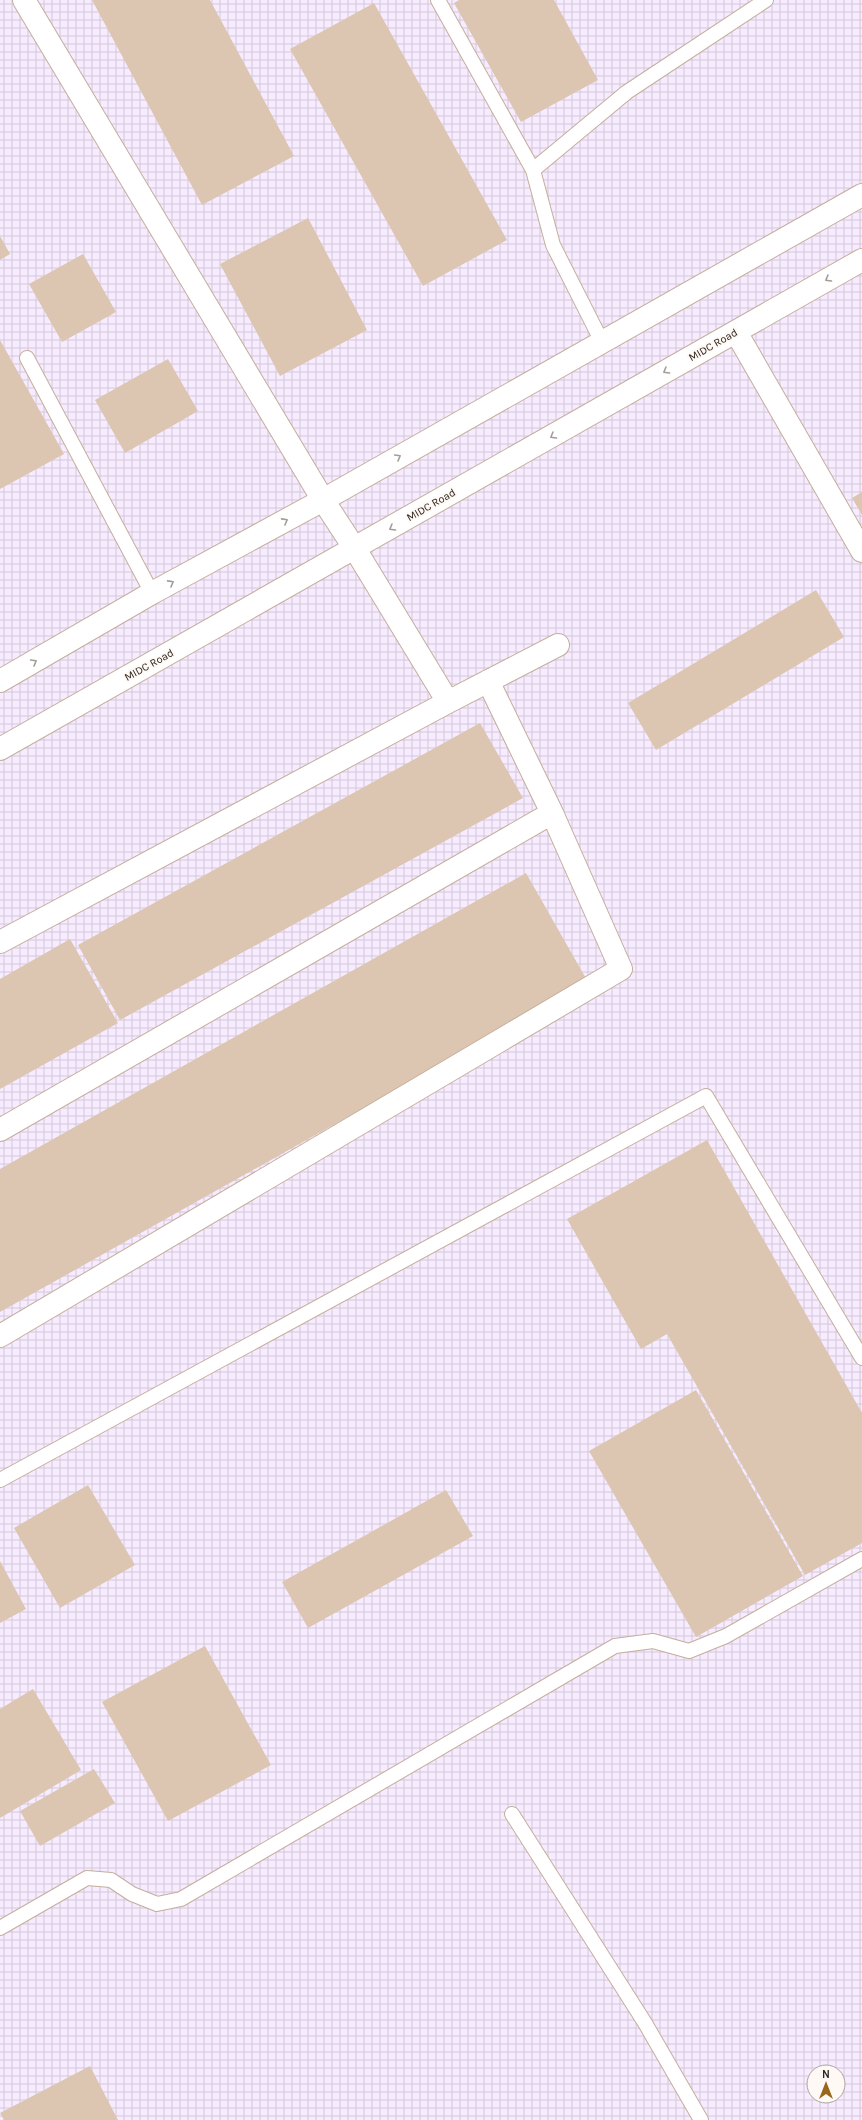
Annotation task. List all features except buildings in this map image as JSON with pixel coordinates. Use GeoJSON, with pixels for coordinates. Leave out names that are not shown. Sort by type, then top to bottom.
{"type":"FeatureCollection","features":[{"type":"Feature","properties":{"kind":"street"},"geometry":{"type":"LineString","coordinates":[[24,0],[323,500],[355,549],[448,702]]}},
{"type":"Feature","properties":{"kind":"street"},"geometry":{"type":"LineString","coordinates":[[0,681],[152,593],[323,500],[862,195]]}},
{"type":"Feature","properties":{"kind":"street","name":"MIDC Road"},"geometry":{"type":"LineString","coordinates":[[0,749],[355,549],[862,260]]}},
{"type":"Feature","properties":{"kind":"street"},"geometry":{"type":"LineString","coordinates":[[736,332],[862,551]]}},
{"type":"Feature","properties":{"kind":"street"},"geometry":{"type":"LineString","coordinates":[[0,942],[448,702],[558,645]]}},
{"type":"Feature","properties":{"kind":"street"},"geometry":{"type":"LineString","coordinates":[[0,1336],[621,969],[552,813],[488,681]]}},
{"type":"Feature","properties":{"kind":"street"},"geometry":{"type":"LineString","coordinates":[[0,1130],[552,813]]}},
{"type":"Feature","properties":{"kind":"lane"},"geometry":{"type":"LineString","coordinates":[[438,0],[533,170],[553,245],[602,342]]}},
{"type":"Feature","properties":{"kind":"lane"},"geometry":{"type":"LineString","coordinates":[[533,170],[627,92],[766,0]]}},
{"type":"Feature","properties":{"kind":"lane"},"geometry":{"type":"LineString","coordinates":[[27,358],[152,593]]}},
{"type":"Feature","properties":{"kind":"lane"},"geometry":{"type":"LineString","coordinates":[[0,1480],[706,1096],[862,1358]]}},
{"type":"Feature","properties":{"kind":"lane"},"geometry":{"type":"LineString","coordinates":[[0,1928],[87,1878],[111,1880],[132,1894],[157,1904],[181,1899],[615,1646],[653,1641],[689,1650],[726,1636],[862,1559]]}},
{"type":"Feature","properties":{"kind":"lane"},"geometry":{"type":"LineString","coordinates":[[512,1814],[645,2023],[701,2120]]}},
{"type":"Feature","properties":{"kind":"shaded area"},"geometry":{"type":"Polygon","coordinates":[[[0,0],[862,0],[862,2120],[0,2120],[0,0]]]}}]}
